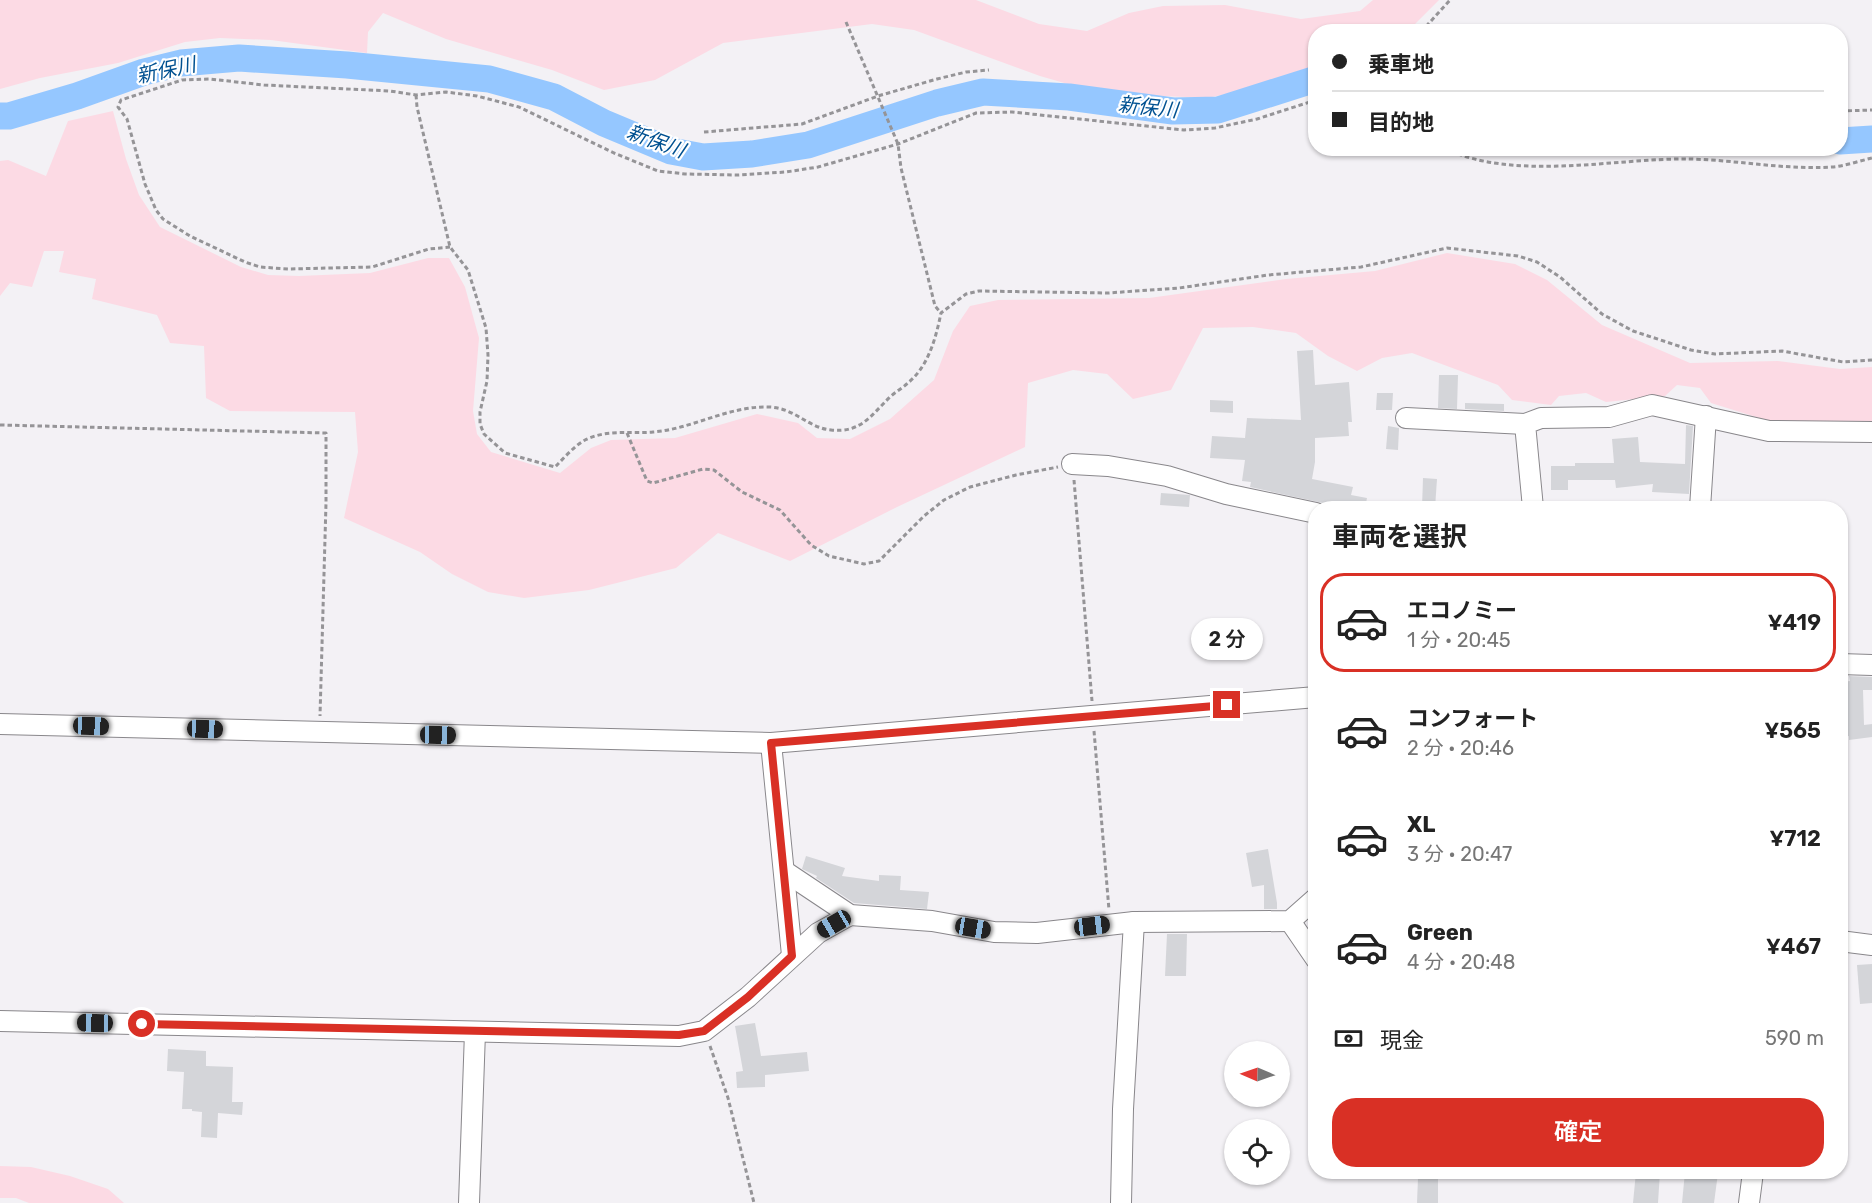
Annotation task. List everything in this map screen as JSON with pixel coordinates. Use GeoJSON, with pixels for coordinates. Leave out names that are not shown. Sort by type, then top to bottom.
{"type":"FeatureCollection","features":[{"type":"Feature","properties":{"kind":"street"},"geometry":{"type":"LineString","coordinates":[[1406,418],[1525,424],[1540,418],[1609,417],[1652,405],[1768,430],[1872,432]]}},
{"type":"Feature","properties":{"kind":"street"},"geometry":{"type":"LineString","coordinates":[[1700,501],[1706,416]]}},
{"type":"Feature","properties":{"kind":"street"},"geometry":{"type":"LineString","coordinates":[[1525,424],[1532,501]]}},
{"type":"Feature","properties":{"kind":"street"},"geometry":{"type":"LineString","coordinates":[[1072,464],[1108,466],[1167,476],[1226,494],[1308,511]]}},
{"type":"Feature","properties":{"kind":"street"},"geometry":{"type":"LineString","coordinates":[[1848,664],[1872,665]]}},
{"type":"Feature","properties":{"kind":"street"},"geometry":{"type":"LineString","coordinates":[[0,723],[771,743],[1308,698]]}},
{"type":"Feature","properties":{"kind":"street"},"geometry":{"type":"LineString","coordinates":[[771,743],[792,956]]}},
{"type":"Feature","properties":{"kind":"street"},"geometry":{"type":"LineString","coordinates":[[783,871],[850,915],[932,921],[994,932],[1037,933],[1134,922],[1290,921],[1308,905]]}},
{"type":"Feature","properties":{"kind":"street"},"geometry":{"type":"LineString","coordinates":[[0,1021],[679,1035],[704,1031],[748,997],[818,933],[850,915]]}},
{"type":"Feature","properties":{"kind":"street"},"geometry":{"type":"LineString","coordinates":[[1290,921],[1308,947]]}},
{"type":"Feature","properties":{"kind":"street"},"geometry":{"type":"LineString","coordinates":[[1121,1203],[1123,1109],[1134,922]]}},
{"type":"Feature","properties":{"kind":"street"},"geometry":{"type":"LineString","coordinates":[[1848,941],[1872,945]]}},
{"type":"Feature","properties":{"kind":"street"},"geometry":{"type":"LineString","coordinates":[[469,1203],[474,1032]]}},
{"type":"Feature","properties":{"kind":"street"},"geometry":{"type":"LineString","coordinates":[[1749,1203],[1752,1179]]}},
{"type":"Feature","properties":{"kind":"path"},"geometry":{"type":"LineString","coordinates":[[1428,24],[1450,0]]}},
{"type":"Feature","properties":{"kind":"path"},"geometry":{"type":"LineString","coordinates":[[846,22],[898,144],[901,168],[935,306],[941,313]]}},
{"type":"Feature","properties":{"kind":"path"},"geometry":{"type":"LineString","coordinates":[[704,132],[802,124],[878,96],[966,72],[989,70]]}},
{"type":"Feature","properties":{"kind":"path"},"geometry":{"type":"LineString","coordinates":[[450,247],[429,249],[372,267],[260,267],[245,262],[190,236],[163,219],[156,210],[145,184],[127,118],[118,107],[122,100],[135,94],[182,80],[210,79],[264,85],[390,91],[416,95],[446,92],[477,96],[519,107],[614,153],[658,171],[738,175],[818,167],[898,144],[976,113],[1012,112],[1184,130],[1215,128],[1257,119],[1308,102]]}},
{"type":"Feature","properties":{"kind":"path"},"geometry":{"type":"LineString","coordinates":[[416,95],[450,247],[468,270],[486,328],[487,381],[480,412],[480,424],[484,434],[505,453],[555,466],[584,440],[604,433],[674,430],[753,407],[789,410],[811,424],[829,430],[847,430],[861,425],[920,370],[936,340],[941,313],[966,294],[979,291],[1108,293],[1179,288],[1268,275],[1361,267],[1447,248],[1518,256],[1537,262],[1560,277],[1602,314],[1633,331],[1691,350],[1715,354],[1782,351],[1843,362],[1872,360]]}},
{"type":"Feature","properties":{"kind":"path"},"geometry":{"type":"LineString","coordinates":[[1848,111],[1872,110]]}},
{"type":"Feature","properties":{"kind":"path"},"geometry":{"type":"LineString","coordinates":[[1459,156],[1495,164],[1542,165],[1689,159],[1833,167],[1872,158]]}},
{"type":"Feature","properties":{"kind":"path"},"geometry":{"type":"LineString","coordinates":[[0,425],[326,433],[319,732]]}},
{"type":"Feature","properties":{"kind":"path"},"geometry":{"type":"LineString","coordinates":[[627,432],[647,481],[653,483],[703,468],[714,470],[742,492],[780,510],[811,545],[820,551],[829,556],[864,564],[879,561],[924,516],[944,501],[970,487],[1072,464],[1110,924]]}},
{"type":"Feature","properties":{"kind":"path"},"geometry":{"type":"LineString","coordinates":[[704,1031],[728,1098],[754,1203]]}},
{"type":"Feature","properties":{"kind":"shaded area"},"geometry":{"type":"Polygon","coordinates":[[[0,0],[976,0],[1039,24],[1087,31],[1129,13],[1163,6],[1225,5],[1301,19],[1360,11],[1373,0],[1439,0],[1415,24],[1308,24],[1308,70],[1251,89],[1207,98],[1099,93],[1040,76],[914,30],[872,24],[723,43],[655,80],[604,90],[552,70],[446,39],[383,13],[368,32],[367,53],[271,40],[220,38],[185,42],[118,63],[40,78],[0,89],[0,0]]]}},
{"type":"Feature","properties":{"kind":"shaded area"},"geometry":{"type":"Polygon","coordinates":[[[113,111],[139,195],[160,227],[241,267],[268,275],[370,273],[428,258],[449,258],[465,287],[479,338],[473,411],[477,434],[491,452],[560,473],[591,448],[611,440],[675,438],[757,414],[798,423],[817,438],[850,439],[890,419],[934,380],[953,331],[970,306],[998,300],[1149,298],[1286,279],[1375,271],[1447,253],[1515,264],[1547,280],[1602,325],[1690,363],[1778,361],[1840,369],[1872,367],[1872,421],[1769,421],[1711,403],[1700,388],[1677,385],[1665,396],[1606,402],[1586,393],[1559,396],[1551,405],[1512,400],[1498,385],[1412,353],[1382,358],[1357,371],[1328,356],[1296,333],[1253,327],[1203,328],[1171,390],[1133,399],[1107,374],[1073,370],[1028,383],[1025,447],[897,507],[790,561],[718,533],[676,568],[589,590],[524,598],[488,592],[452,574],[420,552],[344,518],[358,452],[355,412],[230,411],[206,398],[204,346],[170,343],[157,315],[92,299],[96,279],[59,272],[64,251],[44,251],[32,287],[10,283],[0,296],[0,161],[8,160],[46,176],[68,121],[113,111]]]}},
{"type":"Feature","properties":{"kind":"shaded area"},"geometry":{"type":"Polygon","coordinates":[[[0,1166],[31,1167],[70,1176],[108,1189],[124,1203],[29,1203],[16,1198],[0,1198],[0,1166]]]}},
{"type":"Feature","properties":{"kind":"building"},"geometry":{"type":"Polygon","coordinates":[[[1313,350],[1315,385],[1349,382],[1352,422],[1348,422],[1349,436],[1315,438],[1312,479],[1353,487],[1351,495],[1367,498],[1366,501],[1314,501],[1250,487],[1251,482],[1242,481],[1245,460],[1210,458],[1212,436],[1245,438],[1247,418],[1301,420],[1297,351],[1313,350]]]}},
{"type":"Feature","properties":{"kind":"building"},"geometry":{"type":"Polygon","coordinates":[[[1439,375],[1458,375],[1457,409],[1438,408],[1439,375]]]}},
{"type":"Feature","properties":{"kind":"building"},"geometry":{"type":"Polygon","coordinates":[[[1377,393],[1393,393],[1392,410],[1376,410],[1377,393]]]}},
{"type":"Feature","properties":{"kind":"building"},"geometry":{"type":"Polygon","coordinates":[[[1210,400],[1233,401],[1233,413],[1210,412],[1210,400]]]}},
{"type":"Feature","properties":{"kind":"building"},"geometry":{"type":"Polygon","coordinates":[[[1465,403],[1504,404],[1504,411],[1465,409],[1465,403]]]}},
{"type":"Feature","properties":{"kind":"building"},"geometry":{"type":"Polygon","coordinates":[[[1686,425],[1693,426],[1689,494],[1652,492],[1653,484],[1616,488],[1615,480],[1568,480],[1568,490],[1551,490],[1551,466],[1575,466],[1575,463],[1614,463],[1612,439],[1638,437],[1640,462],[1685,464],[1686,425]]]}},
{"type":"Feature","properties":{"kind":"building"},"geometry":{"type":"Polygon","coordinates":[[[1388,426],[1399,428],[1398,450],[1386,449],[1388,426]]]}},
{"type":"Feature","properties":{"kind":"building"},"geometry":{"type":"Polygon","coordinates":[[[1423,478],[1437,479],[1435,501],[1422,501],[1423,478]]]}},
{"type":"Feature","properties":{"kind":"building"},"geometry":{"type":"Polygon","coordinates":[[[1161,493],[1190,495],[1189,507],[1160,505],[1161,493]]]}},
{"type":"Feature","properties":{"kind":"building"},"geometry":{"type":"Polygon","coordinates":[[[1849,676],[1872,677],[1872,690],[1863,690],[1864,725],[1872,724],[1872,737],[1849,740],[1848,681],[1850,681],[1849,676]]]}},
{"type":"Feature","properties":{"kind":"building"},"geometry":{"type":"Polygon","coordinates":[[[1268,849],[1277,909],[1264,909],[1264,885],[1252,887],[1246,853],[1268,849]]]}},
{"type":"Feature","properties":{"kind":"building"},"geometry":{"type":"Polygon","coordinates":[[[806,856],[845,868],[842,876],[879,881],[879,875],[901,876],[900,890],[929,892],[927,909],[854,903],[816,878],[817,876],[802,869],[806,856]]]}},
{"type":"Feature","properties":{"kind":"building"},"geometry":{"type":"Polygon","coordinates":[[[1167,934],[1187,934],[1186,976],[1165,976],[1167,934]]]}},
{"type":"Feature","properties":{"kind":"building"},"geometry":{"type":"Polygon","coordinates":[[[1872,964],[1872,1003],[1860,1004],[1857,965],[1872,964]]]}},
{"type":"Feature","properties":{"kind":"building"},"geometry":{"type":"Polygon","coordinates":[[[755,1023],[761,1056],[807,1052],[809,1071],[765,1075],[765,1087],[737,1088],[736,1072],[743,1071],[735,1026],[755,1023]]]}},
{"type":"Feature","properties":{"kind":"building"},"geometry":{"type":"Polygon","coordinates":[[[168,1049],[206,1051],[206,1066],[233,1067],[232,1102],[243,1102],[242,1115],[218,1113],[217,1138],[201,1137],[202,1112],[182,1109],[184,1072],[167,1071],[168,1049]]]}},
{"type":"Feature","properties":{"kind":"building"},"geometry":{"type":"Polygon","coordinates":[[[1418,1179],[1438,1179],[1438,1203],[1417,1203],[1418,1179]]]}},
{"type":"Feature","properties":{"kind":"building"},"geometry":{"type":"Polygon","coordinates":[[[1635,1179],[1660,1179],[1658,1203],[1633,1203],[1635,1179]]]}},
{"type":"Feature","properties":{"kind":"building"},"geometry":{"type":"Polygon","coordinates":[[[1684,1179],[1717,1179],[1714,1203],[1682,1203],[1684,1179]]]}},
{"type":"Feature","properties":{"kind":"waterway","name":"新保川"},"geometry":{"type":"LineString","coordinates":[[0,116],[9,116],[77,96],[144,72],[181,63],[239,58],[347,65],[489,79],[554,97],[604,123],[671,151],[703,157],[752,154],[808,145],[937,103],[983,92],[1069,97],[1173,111],[1218,110],[1308,82]]}},
{"type":"Feature","properties":{"kind":"waterway","name":"新保川"},"geometry":{"type":"LineString","coordinates":[[1848,140],[1872,139]]}},
{"type":"Feature","properties":{"kind":"route"},"geometry":{"type":"LineString","coordinates":[[142,1024],[679,1035],[704,1031],[748,997],[792,956],[771,743],[1227,705]]}}]}
